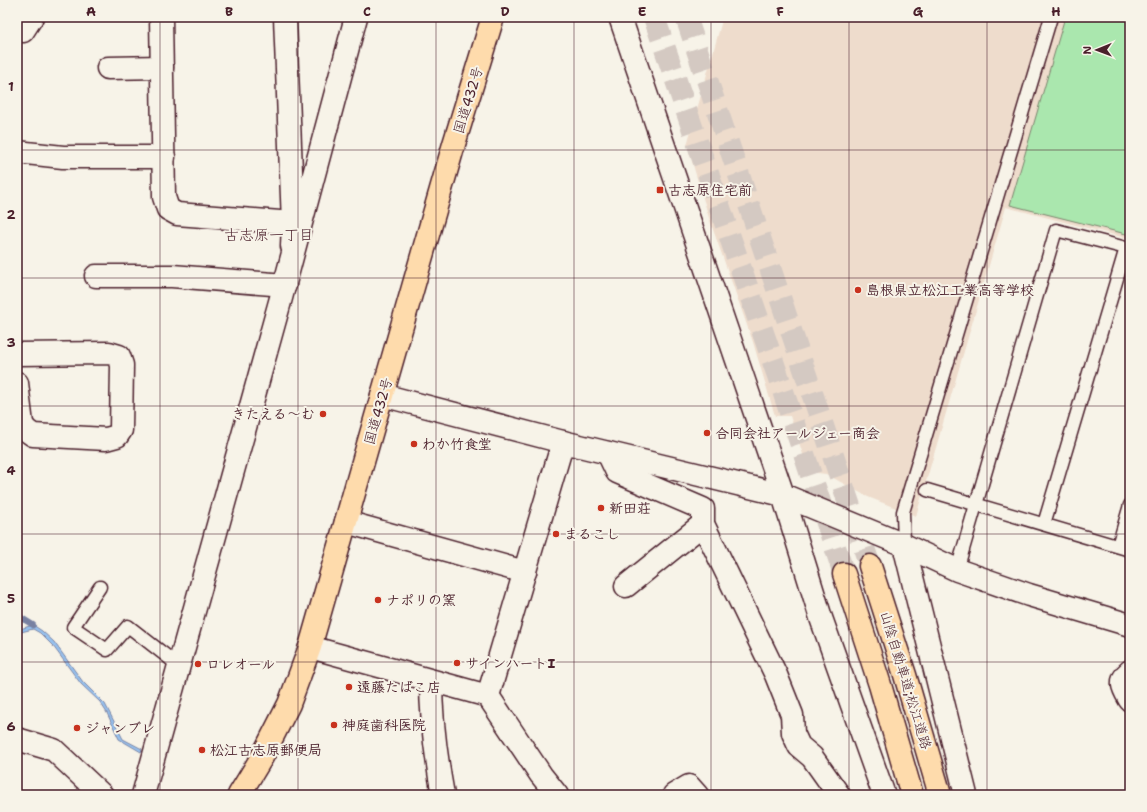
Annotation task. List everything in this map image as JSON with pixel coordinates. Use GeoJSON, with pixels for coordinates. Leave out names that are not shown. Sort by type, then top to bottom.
{"type":"FeatureCollection","features":[{"type":"Feature","properties":{"kind":"highway","name":"国道432号"},"geometry":{"type":"LineString","coordinates":[[239,795],[262,757],[289,704],[310,647],[454,144],[494,17]]}},
{"type":"Feature","properties":{"kind":"highway","name":"山陰自動車道;松江道路"},"geometry":{"type":"LineString","coordinates":[[870,566],[905,675],[940,795]]}},
{"type":"Feature","properties":{"kind":"highway","name":"山陰自動車道;松江道路"},"geometry":{"type":"LineString","coordinates":[[844,574],[880,685],[912,795]]}},
{"type":"Feature","properties":{"kind":"street"},"geometry":{"type":"LineString","coordinates":[[161,17],[164,197],[171,212],[177,214],[293,223]]}},
{"type":"Feature","properties":{"kind":"street"},"geometry":{"type":"LineString","coordinates":[[286,17],[293,223],[292,256]]}},
{"type":"Feature","properties":{"kind":"street"},"geometry":{"type":"LineString","coordinates":[[143,795],[285,285],[356,17]]}},
{"type":"Feature","properties":{"kind":"street"},"geometry":{"type":"LineString","coordinates":[[620,17],[783,495],[821,618],[884,795]]}},
{"type":"Feature","properties":{"kind":"street"},"geometry":{"type":"LineString","coordinates":[[108,68],[162,67]]}},
{"type":"Feature","properties":{"kind":"street"},"geometry":{"type":"LineString","coordinates":[[17,152],[63,157],[164,157]]}},
{"type":"Feature","properties":{"kind":"street"},"geometry":{"type":"LineString","coordinates":[[96,276],[172,276],[285,285]]}},
{"type":"Feature","properties":{"kind":"street"},"geometry":{"type":"LineString","coordinates":[[17,354],[109,353],[119,356],[122,365],[121,430],[117,436],[106,439],[33,435],[26,430],[22,424],[17,383]]}},
{"type":"Feature","properties":{"kind":"street"},"geometry":{"type":"LineString","coordinates":[[382,395],[563,442],[783,495],[904,545],[957,570],[1029,595],[1130,625]]}},
{"type":"Feature","properties":{"kind":"street"},"geometry":{"type":"LineString","coordinates":[[488,696],[563,442]]}},
{"type":"Feature","properties":{"kind":"street"},"geometry":{"type":"LineString","coordinates":[[608,453],[616,472],[703,509],[702,524],[776,675],[792,715],[793,733],[799,746],[812,758],[839,795]]}},
{"type":"Feature","properties":{"kind":"street"},"geometry":{"type":"LineString","coordinates":[[346,522],[525,572]]}},
{"type":"Feature","properties":{"kind":"street"},"geometry":{"type":"LineString","coordinates":[[626,586],[702,524]]}},
{"type":"Feature","properties":{"kind":"street"},"geometry":{"type":"LineString","coordinates":[[904,545],[966,795]]}},
{"type":"Feature","properties":{"kind":"street"},"geometry":{"type":"LineString","coordinates":[[310,647],[488,696],[541,775],[557,795]]}},
{"type":"Feature","properties":{"kind":"street"},"geometry":{"type":"LineString","coordinates":[[1130,671],[1124,676],[1122,681],[1122,687],[1130,700]]}},
{"type":"Feature","properties":{"kind":"street"},"geometry":{"type":"LineString","coordinates":[[431,681],[431,716],[435,755],[443,795]]}},
{"type":"Feature","properties":{"kind":"street"},"geometry":{"type":"LineString","coordinates":[[17,739],[54,750],[102,795]]}},
{"type":"Feature","properties":{"kind":"street"},"geometry":{"type":"LineString","coordinates":[[674,795],[689,786],[697,795]]}},
{"type":"Feature","properties":{"kind":"lane"},"geometry":{"type":"LineString","coordinates":[[904,545],[903,512],[1051,17]]}},
{"type":"Feature","properties":{"kind":"lane"},"geometry":{"type":"LineString","coordinates":[[957,570],[1056,230],[1128,249],[1044,524]]}},
{"type":"Feature","properties":{"kind":"lane"},"geometry":{"type":"LineString","coordinates":[[927,490],[1130,550]]}},
{"type":"Feature","properties":{"kind":"lane"},"geometry":{"type":"LineString","coordinates":[[1118,546],[1130,505]]}},
{"type":"Feature","properties":{"kind":"lane"},"geometry":{"type":"LineString","coordinates":[[100,587],[73,627],[107,650],[128,626],[178,665]]}},
{"type":"Feature","properties":{"kind":"shaded area","name":"島根県立松江工業高等学校"},"geometry":{"type":"Polygon","coordinates":[[[723,17],[1130,17],[1130,239],[1006,207],[916,516],[868,497],[826,474],[809,472],[790,416],[775,416],[753,342],[710,221],[687,145],[723,17]]]}},
{"type":"Feature","properties":{"kind":"green space"},"geometry":{"type":"Polygon","coordinates":[[[1065,17],[1130,17],[1130,235],[1010,205],[1065,17]]]}},
{"type":"Feature","properties":{"kind":"water"},"geometry":{"type":"Polygon","coordinates":[[[33,625],[54,642],[83,682],[105,704],[123,739],[142,749],[141,752],[119,739],[107,713],[100,702],[81,684],[53,646],[40,633],[33,629],[17,633],[17,630],[33,625]]]}},
{"type":"Feature","properties":{"kind":"waterway"},"geometry":{"type":"LineString","coordinates":[[17,615],[33,625]]}},
{"type":"Feature","properties":{"kind":"tunnel"},"geometry":{"type":"LineString","coordinates":[[654,17],[778,376],[844,574]]}},
{"type":"Feature","properties":{"kind":"tunnel"},"geometry":{"type":"LineString","coordinates":[[686,17],[870,566]]}},
{"type":"Feature","properties":{"kind":"place","name":"古志原住宅前"},"geometry":{"type":"Point","coordinates":[660,190]}},
{"type":"Feature","properties":{"kind":"place","name":"島根県立松江工業高等学校"},"geometry":{"type":"Point","coordinates":[858,290]}},
{"type":"Feature","properties":{"kind":"place","name":"きたえる～む"},"geometry":{"type":"Point","coordinates":[323,414]}},
{"type":"Feature","properties":{"kind":"place","name":"合同会社アールジェー商会"},"geometry":{"type":"Point","coordinates":[707,433]}},
{"type":"Feature","properties":{"kind":"place","name":"わか竹食堂"},"geometry":{"type":"Point","coordinates":[414,444]}},
{"type":"Feature","properties":{"kind":"place","name":"新田荘"},"geometry":{"type":"Point","coordinates":[601,508]}},
{"type":"Feature","properties":{"kind":"place","name":"まるこし"},"geometry":{"type":"Point","coordinates":[556,534]}},
{"type":"Feature","properties":{"kind":"place","name":"ナポリの窯"},"geometry":{"type":"Point","coordinates":[378,600]}},
{"type":"Feature","properties":{"kind":"place","name":"サインハートI"},"geometry":{"type":"Point","coordinates":[457,663]}},
{"type":"Feature","properties":{"kind":"place","name":"ロレオール"},"geometry":{"type":"Point","coordinates":[198,664]}},
{"type":"Feature","properties":{"kind":"place","name":"遠藤たばこ店"},"geometry":{"type":"Point","coordinates":[349,687]}},
{"type":"Feature","properties":{"kind":"place","name":"神庭歯科医院"},"geometry":{"type":"Point","coordinates":[334,725]}},
{"type":"Feature","properties":{"kind":"place","name":"ジャンブレ"},"geometry":{"type":"Point","coordinates":[77,728]}},
{"type":"Feature","properties":{"kind":"place","name":"松江古志原郵便局"},"geometry":{"type":"Point","coordinates":[202,750]}},
{"type":"Feature","properties":{"kind":"district","name":"古志原一丁目"},"geometry":{"type":"Point","coordinates":[269,235]}}]}
